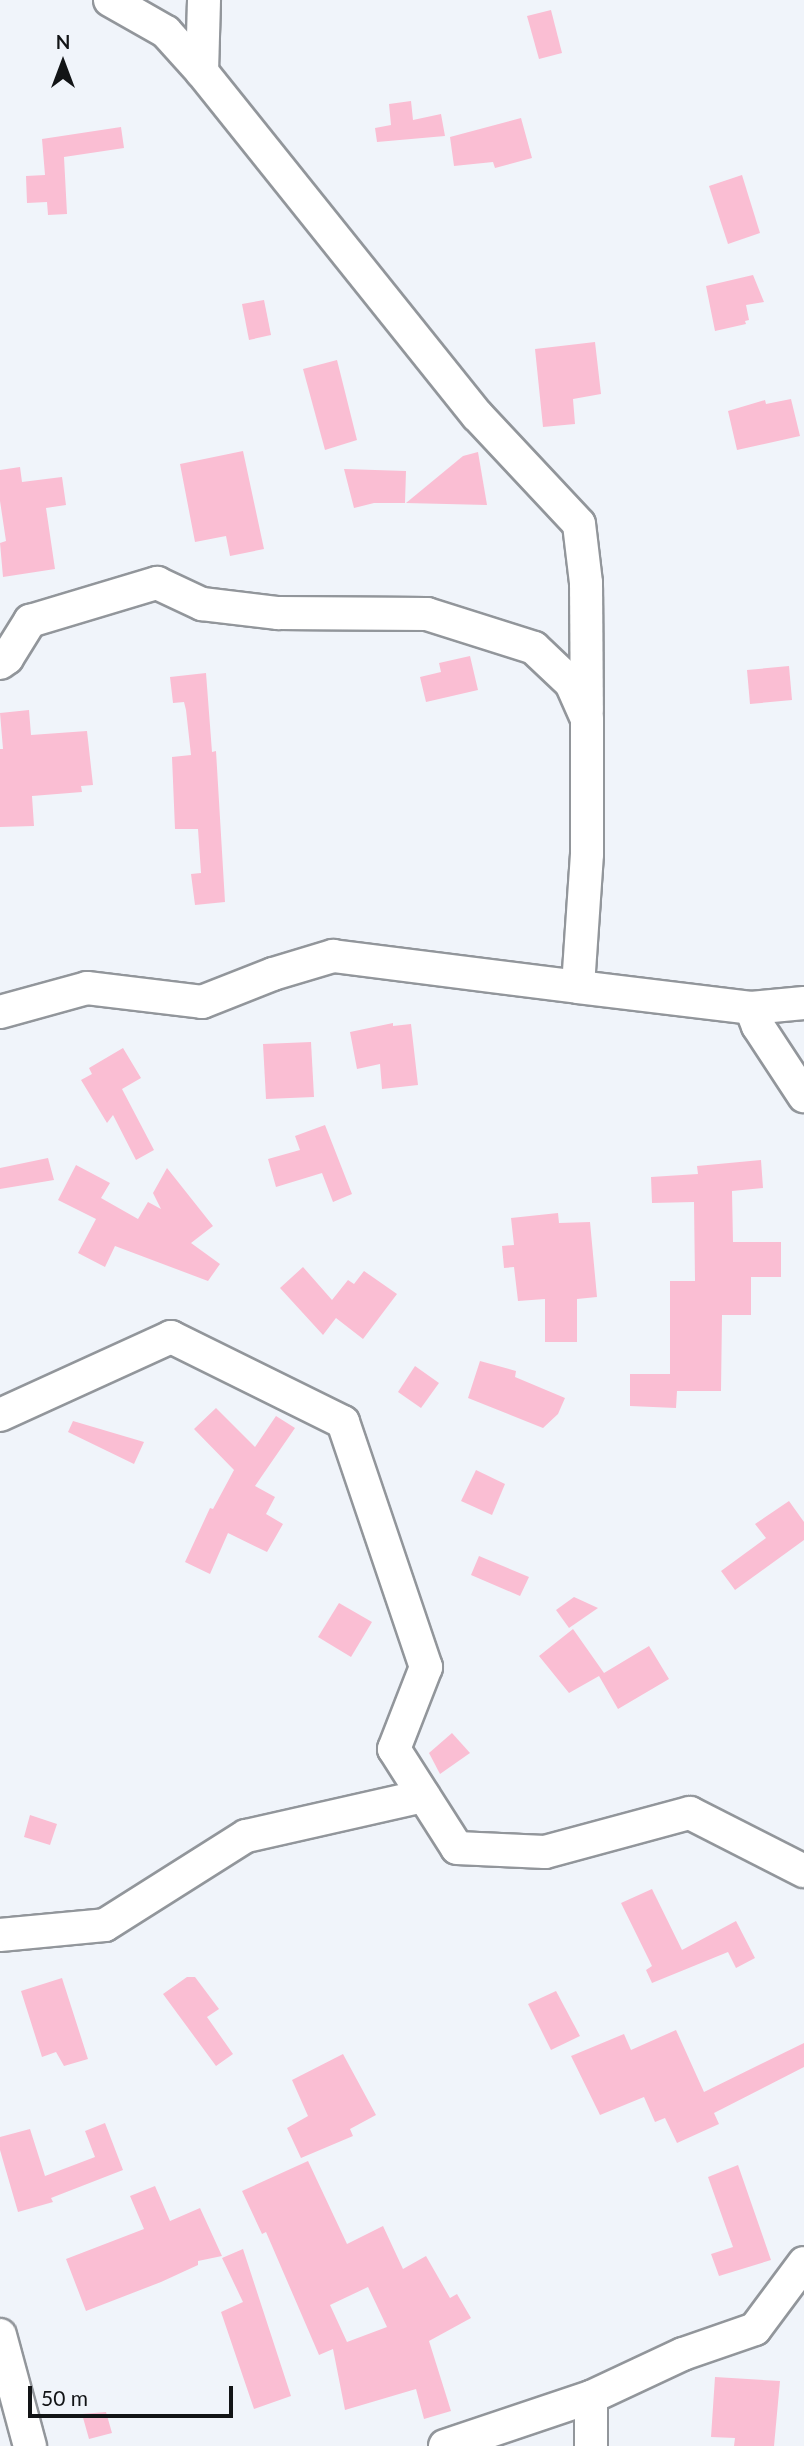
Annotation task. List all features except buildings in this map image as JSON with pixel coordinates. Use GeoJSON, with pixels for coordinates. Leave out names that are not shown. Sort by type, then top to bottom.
{"type":"FeatureCollection","features":[{"type":"Feature","properties":{"kind":"street"},"geometry":{"type":"LineString","coordinates":[[110,0],[166,32],[202,72],[477,415],[579,524],[586,583],[587,854],[578,987]]}},
{"type":"Feature","properties":{"kind":"street"},"geometry":{"type":"LineString","coordinates":[[202,72],[204,0]]}},
{"type":"Feature","properties":{"kind":"street"},"geometry":{"type":"LineString","coordinates":[[0,663],[7,658],[30,621],[157,583],[202,604],[278,613],[427,614],[505,636],[534,648],[571,683],[587,719]]}},
{"type":"Feature","properties":{"kind":"street"},"geometry":{"type":"LineString","coordinates":[[0,1012],[87,988],[202,1002],[273,974],[333,956],[751,1008],[804,1003]]}},
{"type":"Feature","properties":{"kind":"street"},"geometry":{"type":"LineString","coordinates":[[751,1008],[758,1026],[804,1096]]}},
{"type":"Feature","properties":{"kind":"street"},"geometry":{"type":"LineString","coordinates":[[0,1415],[171,1337],[343,1422],[426,1667],[394,1749],[457,1847],[545,1852],[690,1813],[804,1871]]}},
{"type":"Feature","properties":{"kind":"street"},"geometry":{"type":"LineString","coordinates":[[0,1935],[105,1925],[246,1836],[424,1797]]}},
{"type":"Feature","properties":{"kind":"street"},"geometry":{"type":"LineString","coordinates":[[445,2446],[591,2397],[682,2354],[755,2329],[804,2263]]}},
{"type":"Feature","properties":{"kind":"street"},"geometry":{"type":"LineString","coordinates":[[0,2336],[30,2446]]}},
{"type":"Feature","properties":{"kind":"street"},"geometry":{"type":"LineString","coordinates":[[591,2397],[591,2446]]}}]}
